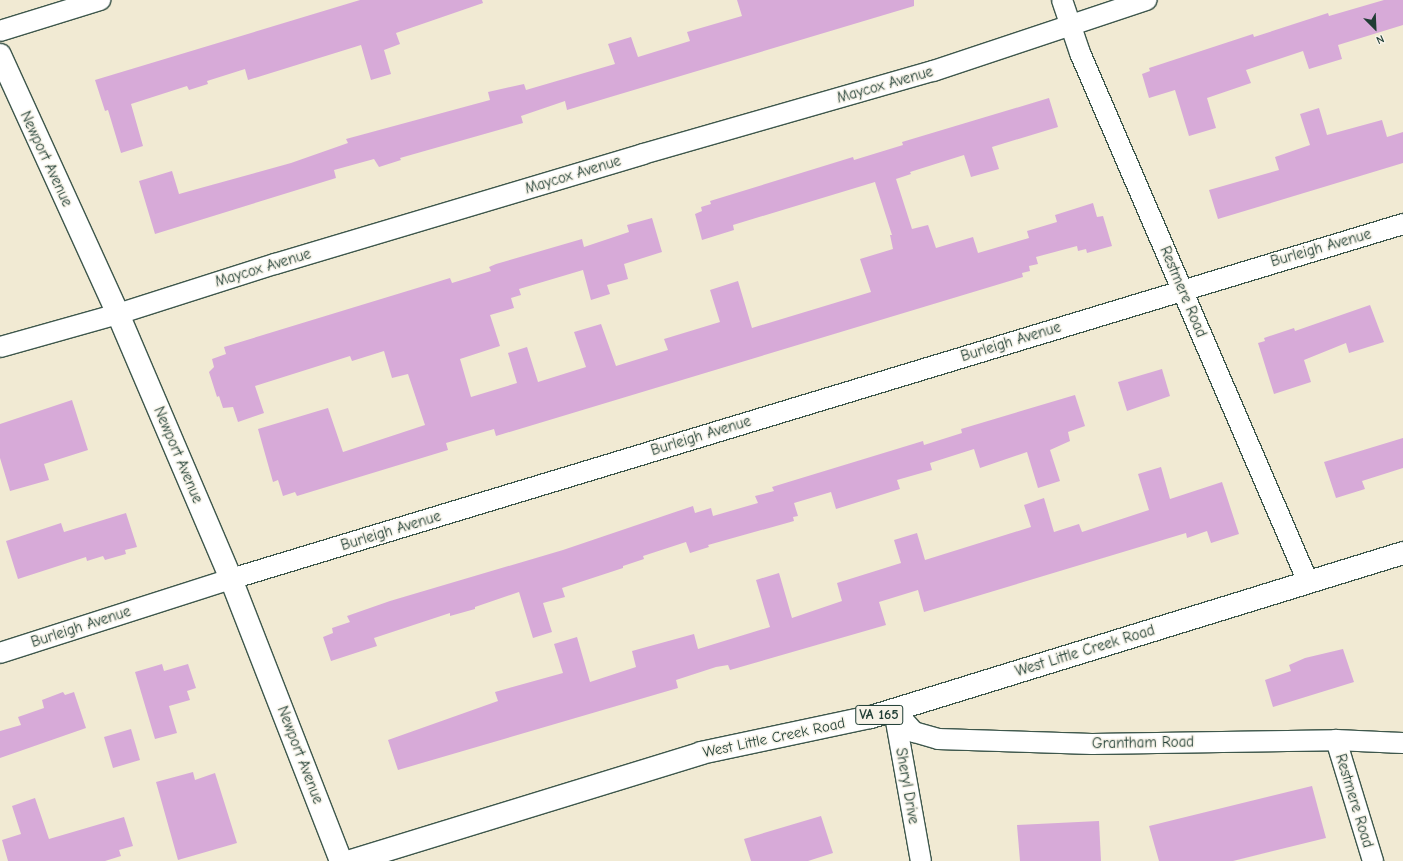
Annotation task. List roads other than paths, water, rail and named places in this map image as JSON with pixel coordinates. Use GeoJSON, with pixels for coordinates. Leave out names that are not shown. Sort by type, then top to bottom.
{"type":"FeatureCollection","features":[{"type":"Feature","properties":{"kind":"main road","name":"Newport Avenue"},"geometry":{"type":"LineString","coordinates":[[0,55],[118,314],[230,579],[341,861]]}},
{"type":"Feature","properties":{"kind":"main road","name":"West Little Creek Road"},"geometry":{"type":"LineString","coordinates":[[351,861],[702,753],[872,717],[1403,553]]}},
{"type":"Feature","properties":{"kind":"street"},"geometry":{"type":"LineString","coordinates":[[0,31],[100,0]]}},
{"type":"Feature","properties":{"kind":"street","name":"Restmere Road"},"geometry":{"type":"LineString","coordinates":[[1062,0],[1072,24],[1080,53],[1308,582]]}},
{"type":"Feature","properties":{"kind":"street","name":"Maycox Avenue"},"geometry":{"type":"LineString","coordinates":[[0,347],[118,314],[275,264],[612,163],[933,71],[1146,0]]}},
{"type":"Feature","properties":{"kind":"street","name":"Burleigh Avenue"},"geometry":{"type":"LineString","coordinates":[[0,653],[230,579],[1182,289],[1403,224]]}},
{"type":"Feature","properties":{"kind":"street","name":"Grantham Road"},"geometry":{"type":"LineString","coordinates":[[894,710],[914,732],[938,739],[1092,744],[1336,740],[1403,743]]}},
{"type":"Feature","properties":{"kind":"street","name":"Sheryl Drive"},"geometry":{"type":"LineString","coordinates":[[894,710],[921,861]]}},
{"type":"Feature","properties":{"kind":"street","name":"Restmere Road"},"geometry":{"type":"LineString","coordinates":[[1336,740],[1373,861]]}}]}
